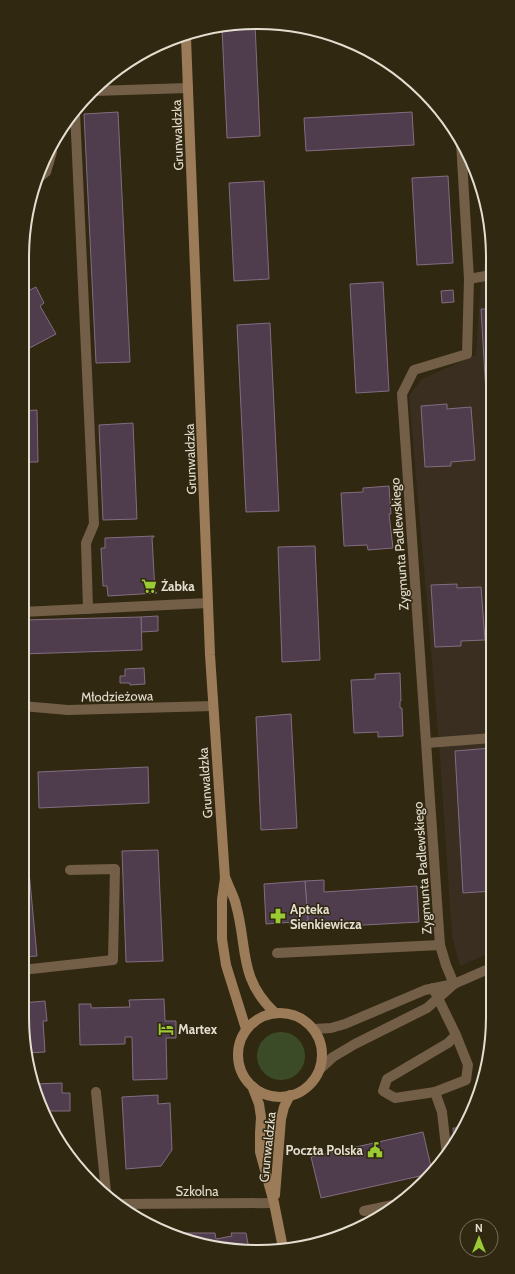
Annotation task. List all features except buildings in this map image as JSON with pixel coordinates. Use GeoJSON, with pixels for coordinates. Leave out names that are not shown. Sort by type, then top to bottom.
{"type":"FeatureCollection","features":[{"type":"Feature","properties":{"kind":"street","name":"Grunwaldzka"},"geometry":{"type":"LineString","coordinates":[[186,40],[208,603],[213,706],[225,878],[222,900],[222,939],[226,965],[246,1029]]}},
{"type":"Feature","properties":{"kind":"street"},"geometry":{"type":"LineString","coordinates":[[101,92],[188,88]]}},
{"type":"Feature","properties":{"kind":"street"},"geometry":{"type":"LineString","coordinates":[[75,119],[94,524],[86,542],[88,609]]}},
{"type":"Feature","properties":{"kind":"street","name":"Zygmunta Padlewskiego"},"geometry":{"type":"LineString","coordinates":[[454,984],[440,945],[402,394],[414,370],[467,354],[469,279],[462,156]]}},
{"type":"Feature","properties":{"kind":"street"},"geometry":{"type":"LineString","coordinates":[[469,279],[486,276]]}},
{"type":"Feature","properties":{"kind":"street"},"geometry":{"type":"LineString","coordinates":[[29,612],[208,603]]}},
{"type":"Feature","properties":{"kind":"street","name":"Młodzieżowa"},"geometry":{"type":"LineString","coordinates":[[29,707],[68,710],[213,706]]}},
{"type":"Feature","properties":{"kind":"street"},"geometry":{"type":"LineString","coordinates":[[427,743],[486,738]]}},
{"type":"Feature","properties":{"kind":"street"},"geometry":{"type":"LineString","coordinates":[[29,969],[113,960],[114,869],[70,870]]}},
{"type":"Feature","properties":{"kind":"street","name":"Grunwaldzka"},"geometry":{"type":"LineString","coordinates":[[225,878],[236,904],[246,967],[252,983],[265,1003],[276,1013]]}},
{"type":"Feature","properties":{"kind":"street"},"geometry":{"type":"LineString","coordinates":[[277,953],[440,945]]}},
{"type":"Feature","properties":{"kind":"street"},"geometry":{"type":"LineString","coordinates":[[314,1029],[331,1028],[425,990],[454,984],[486,970]]}},
{"type":"Feature","properties":{"kind":"street"},"geometry":{"type":"LineString","coordinates":[[320,1069],[355,1044],[427,1008],[454,984]]}},
{"type":"Feature","properties":{"kind":"street"},"geometry":{"type":"LineString","coordinates":[[433,988],[437,999],[456,1035],[468,1065],[466,1080],[435,1092],[395,1098],[384,1091],[388,1079],[448,1043],[456,1035]]}},
{"type":"Feature","properties":{"kind":"street"},"geometry":{"type":"LineString","coordinates":[[276,1013],[290,1014],[303,1019],[314,1029],[319,1038],[322,1049],[322,1059],[320,1069],[313,1081],[303,1090],[280,1097],[270,1096],[252,1086],[244,1077],[239,1065],[238,1053],[240,1041],[246,1029],[259,1018],[276,1013]]}},
{"type":"Feature","properties":{"kind":"street","name":"Grunwaldzka"},"geometry":{"type":"LineString","coordinates":[[252,1086],[259,1104],[261,1118],[260,1152],[274,1203],[282,1244]]}},
{"type":"Feature","properties":{"kind":"street"},"geometry":{"type":"LineString","coordinates":[[96,1092],[105,1187]]}},
{"type":"Feature","properties":{"kind":"street"},"geometry":{"type":"LineString","coordinates":[[435,1092],[442,1112],[445,1146]]}},
{"type":"Feature","properties":{"kind":"street","name":"Grunwaldzka"},"geometry":{"type":"LineString","coordinates":[[274,1203],[281,1118],[284,1107],[290,1095]]}},
{"type":"Feature","properties":{"kind":"street","name":"Szkolna"},"geometry":{"type":"LineString","coordinates":[[128,1204],[274,1203]]}},
{"type":"Feature","properties":{"kind":"street"},"geometry":{"type":"LineString","coordinates":[[364,1211],[382,1207]]}},
{"type":"Feature","properties":{"kind":"shaded area"},"geometry":{"type":"Polygon","coordinates":[[[486,241],[486,954],[460,966],[452,936],[439,743],[409,396],[422,379],[476,355],[481,280],[485,259],[486,241]]]}},
{"type":"Feature","properties":{"kind":"green space"},"geometry":{"type":"Polygon","coordinates":[[[276,1032],[286,1032],[298,1039],[305,1051],[305,1061],[298,1073],[286,1080],[276,1080],[268,1076],[261,1069],[257,1061],[257,1051],[261,1043],[268,1036],[276,1032]]]}},
{"type":"Feature","properties":{"kind":"place","name":"Żabka"},"geometry":{"type":"Point","coordinates":[149,586]}},
{"type":"Feature","properties":{"kind":"place","name":"Apteka Sienkiewicza"},"geometry":{"type":"Point","coordinates":[278,916]}},
{"type":"Feature","properties":{"kind":"place","name":"Martex"},"geometry":{"type":"Point","coordinates":[166,1029]}},
{"type":"Feature","properties":{"kind":"place","name":"Poczta Polska"},"geometry":{"type":"Point","coordinates":[375,1150]}}]}
